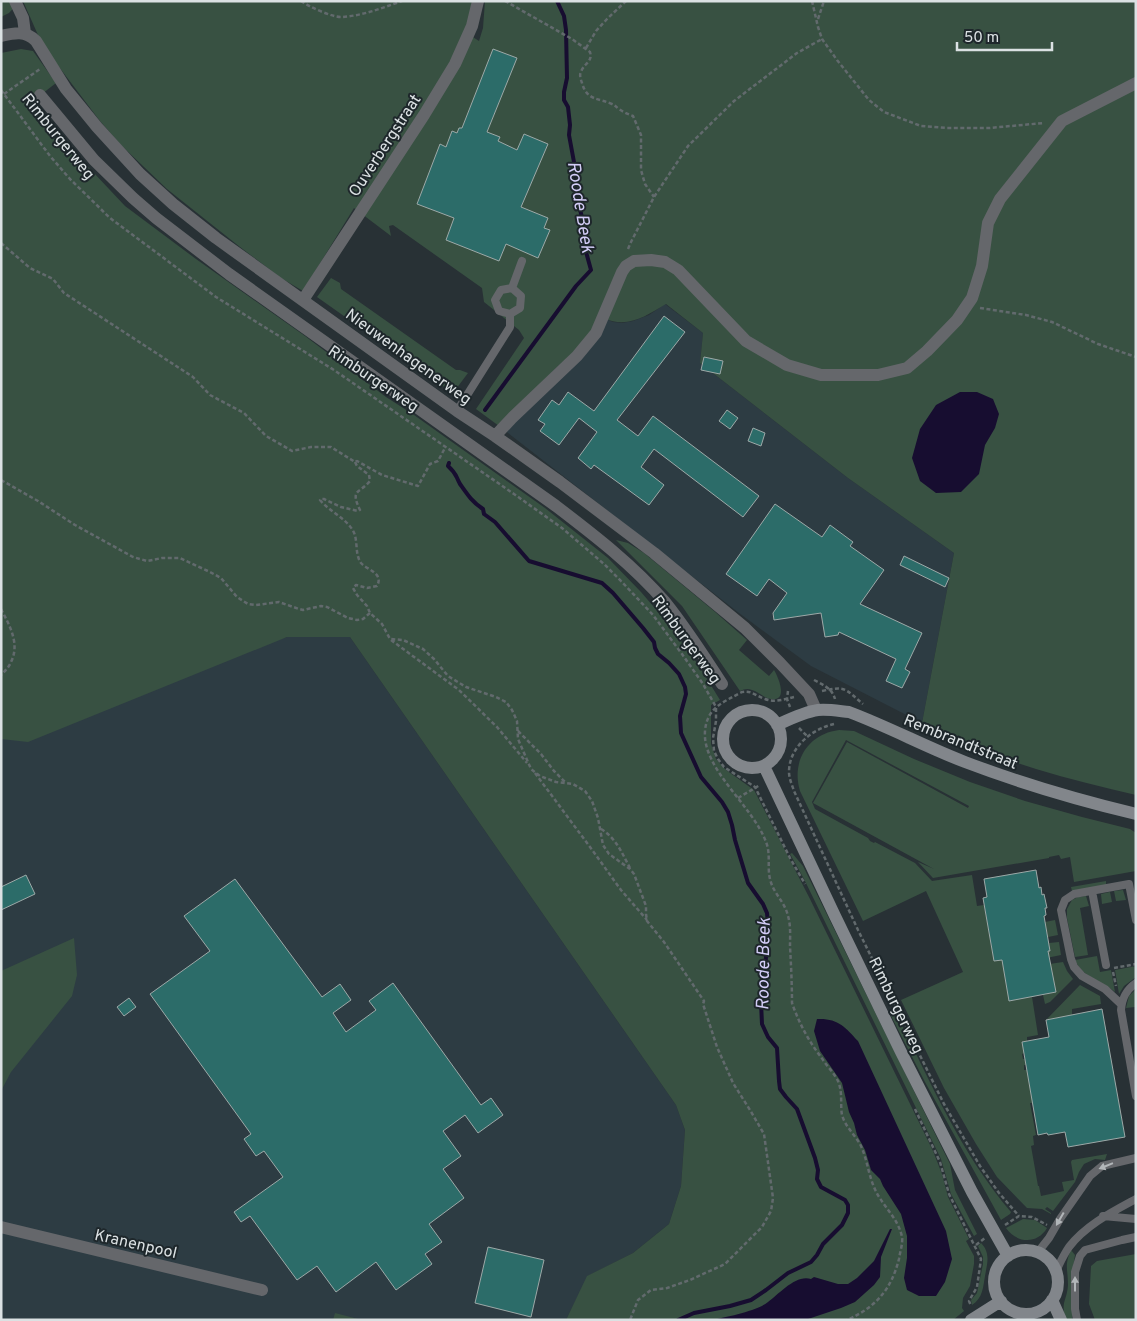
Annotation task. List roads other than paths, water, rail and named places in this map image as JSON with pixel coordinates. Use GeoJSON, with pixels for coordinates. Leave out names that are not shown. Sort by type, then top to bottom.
{"type":"FeatureCollection","features":[{"type":"Feature","properties":{"kind":"street","name":"Nieuwenhagenerweg"},"geometry":{"type":"LineString","coordinates":[[15,1],[24,18],[26,33],[36,41],[66,89],[146,179],[194,222],[457,411],[496,436],[560,482],[654,553],[746,628],[809,694],[816,710]]}},
{"type":"Feature","properties":{"kind":"street","name":"Ouverbergstraat"},"geometry":{"type":"LineString","coordinates":[[303,300],[424,115],[455,64],[472,26],[478,1]]}},
{"type":"Feature","properties":{"kind":"street"},"geometry":{"type":"LineString","coordinates":[[1,36],[26,33]]}},
{"type":"Feature","properties":{"kind":"street"},"geometry":{"type":"LineString","coordinates":[[496,436],[512,418],[577,356],[596,333],[622,272],[634,260],[665,262],[678,270],[746,341],[787,365],[821,375],[878,375],[906,368],[927,351],[957,320],[967,306],[972,298],[982,266],[988,223],[1000,200],[1062,121],[1136,84]]}},
{"type":"Feature","properties":{"kind":"street","name":"Rimburgerweg"},"geometry":{"type":"LineString","coordinates":[[40,95],[94,160],[132,198],[162,223],[229,274],[597,537],[632,568],[664,601],[681,622],[722,684]]}},
{"type":"Feature","properties":{"kind":"street"},"geometry":{"type":"LineString","coordinates":[[752,710],[766,714],[777,725],[781,740],[779,748],[771,761],[764,766],[757,768],[744,767],[737,764],[728,755],[723,742],[725,729],[733,717],[752,710]]}},
{"type":"Feature","properties":{"kind":"street","name":"Rembrandtstraat"},"geometry":{"type":"LineString","coordinates":[[777,725],[816,710],[849,712],[988,771],[1096,804],[1136,814]]}},
{"type":"Feature","properties":{"kind":"street","name":"Rimburgerweg"},"geometry":{"type":"LineString","coordinates":[[764,766],[901,1052],[972,1192],[1008,1256]]}},
{"type":"Feature","properties":{"kind":"street","name":"Kranenpool"},"geometry":{"type":"LineString","coordinates":[[1,1227],[262,1290]]}},
{"type":"Feature","properties":{"kind":"street"},"geometry":{"type":"LineString","coordinates":[[1028,1314],[1042,1310],[1052,1300],[1058,1284],[1056,1271],[1049,1260],[1038,1252],[1023,1250],[1008,1256],[1000,1263],[995,1277],[995,1287],[1006,1307],[1041,1320]]}},
{"type":"Feature","properties":{"kind":"street"},"geometry":{"type":"LineString","coordinates":[[1052,1300],[1061,1320]]}},
{"type":"Feature","properties":{"kind":"street"},"geometry":{"type":"LineString","coordinates":[[974,1318],[1001,1301]]}},
{"type":"Feature","properties":{"kind":"lane"},"geometry":{"type":"LineString","coordinates":[[512,288],[522,261]]}},
{"type":"Feature","properties":{"kind":"lane"},"geometry":{"type":"LineString","coordinates":[[512,288],[521,296],[520,308],[510,314],[499,311],[495,300],[501,290],[512,288]]}},
{"type":"Feature","properties":{"kind":"lane"},"geometry":{"type":"LineString","coordinates":[[457,411],[510,327],[510,314]]}},
{"type":"Feature","properties":{"kind":"lane"},"geometry":{"type":"LineString","coordinates":[[1121,1004],[1105,989],[1082,976],[1074,967],[1070,960],[1061,910],[1062,905],[1069,896],[1074,894],[1129,884],[1136,920]]}},
{"type":"Feature","properties":{"kind":"lane"},"geometry":{"type":"LineString","coordinates":[[1092,891],[1109,967]]}},
{"type":"Feature","properties":{"kind":"lane"},"geometry":{"type":"LineString","coordinates":[[1136,983],[1125,993],[1121,1004],[1136,1096]]}},
{"type":"Feature","properties":{"kind":"lane"},"geometry":{"type":"LineString","coordinates":[[1038,1252],[1090,1176],[1102,1166],[1136,1158]]}},
{"type":"Feature","properties":{"kind":"lane"},"geometry":{"type":"LineString","coordinates":[[1056,1271],[1070,1246],[1090,1226],[1103,1216],[1136,1199]]}},
{"type":"Feature","properties":{"kind":"lane"},"geometry":{"type":"LineString","coordinates":[[1103,1216],[1136,1219]]}},
{"type":"Feature","properties":{"kind":"lane"},"geometry":{"type":"LineString","coordinates":[[1077,1320],[1075,1309],[1075,1272],[1080,1256],[1086,1250],[1136,1237]]}},
{"type":"Feature","properties":{"kind":"waterway","name":"Roode Beek"},"geometry":{"type":"LineString","coordinates":[[485,410],[576,286],[591,270],[583,241],[582,218],[574,182],[576,173],[569,135],[568,107],[564,100],[567,78],[566,30],[564,16],[557,1]]}},
{"type":"Feature","properties":{"kind":"waterway","name":"Roode Beek"},"geometry":{"type":"LineString","coordinates":[[449,463],[448,466],[470,498],[483,509],[484,514],[495,522],[529,561],[602,583],[643,628],[654,642],[658,654],[679,674],[686,694],[680,716],[681,733],[701,777],[728,812],[748,883],[767,913],[764,990],[761,1002],[762,1024],[768,1037],[777,1048],[780,1089],[797,1109],[815,1158],[818,1170],[817,1179],[821,1187],[845,1200],[848,1205],[848,1213],[842,1225],[823,1244],[811,1262],[788,1273],[751,1300],[694,1313],[678,1320]]}}]}
